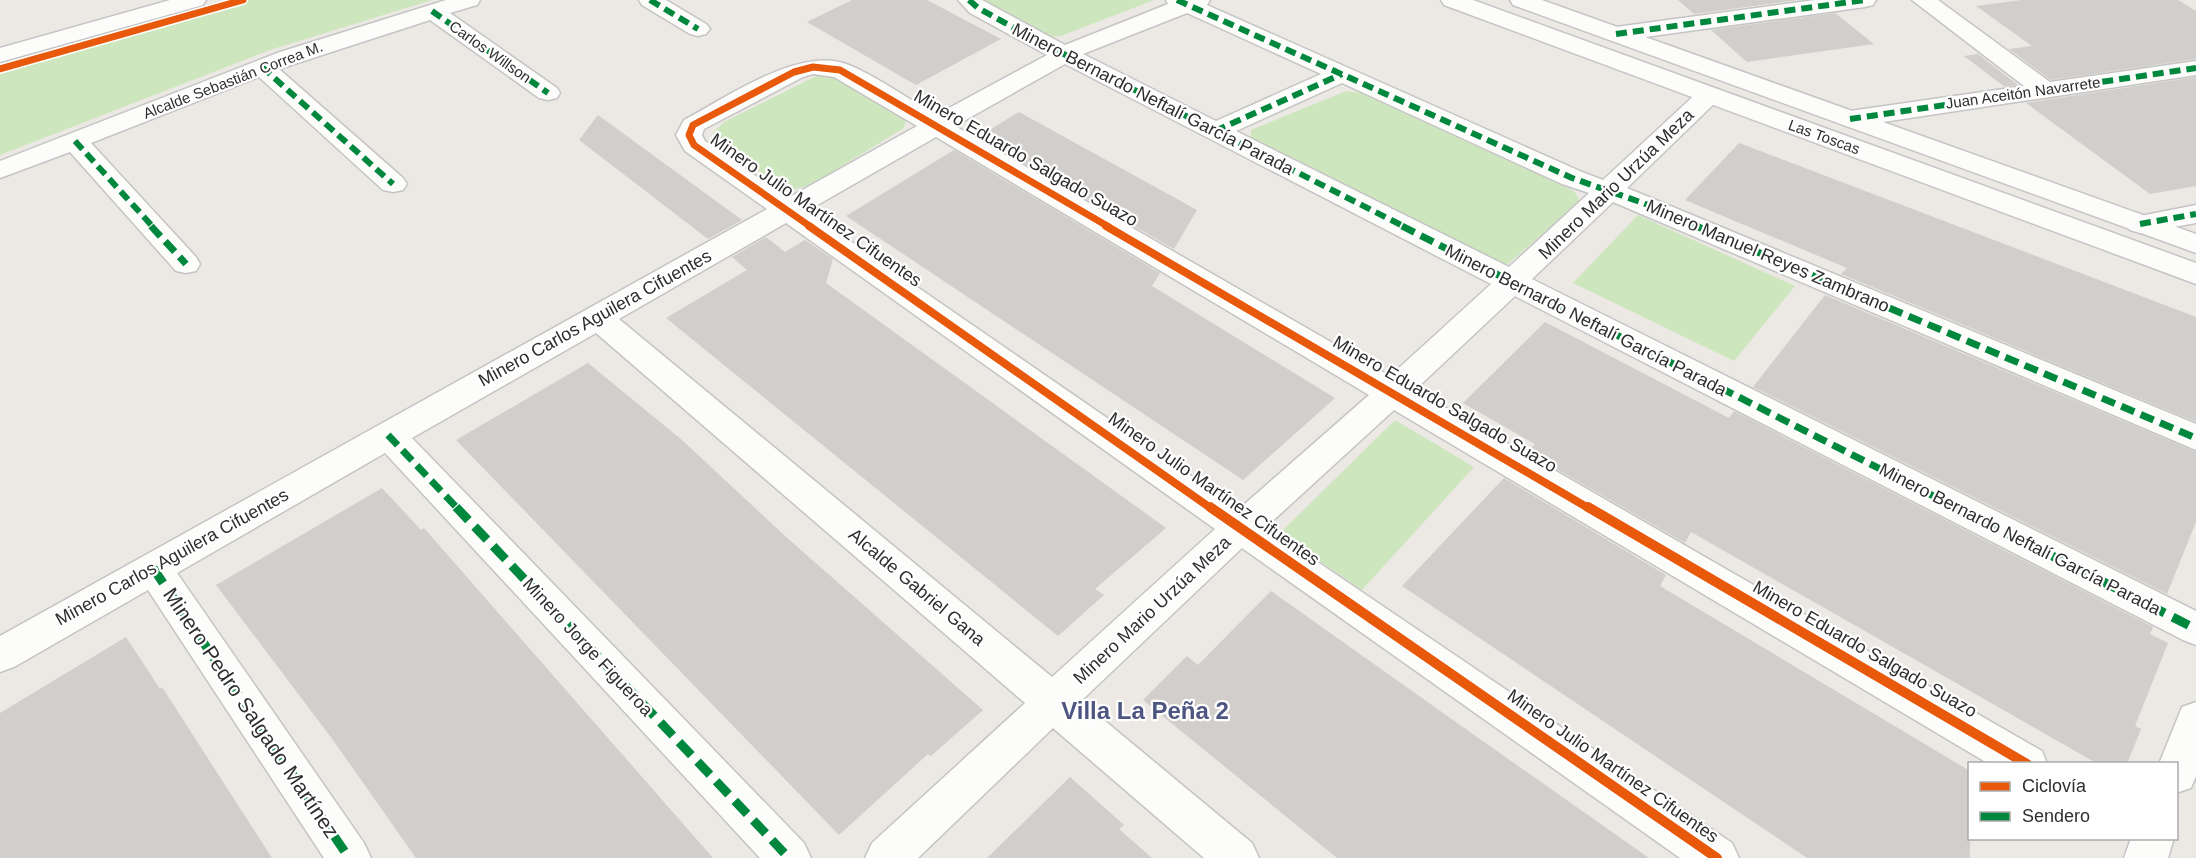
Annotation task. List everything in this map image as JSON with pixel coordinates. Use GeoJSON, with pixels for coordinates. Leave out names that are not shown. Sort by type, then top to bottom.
{"type":"FeatureCollection","features":[{"type":"Feature","properties":{"kind":"street"},"geometry":{"type":"LineString","coordinates":[[0,55],[144,7],[195,0]]}},
{"type":"Feature","properties":{"kind":"street","name":"Alcalde Sebastián Correa M."},"geometry":{"type":"LineString","coordinates":[[0,170],[262,67],[469,0]]}},
{"type":"Feature","properties":{"kind":"street"},"geometry":{"type":"LineString","coordinates":[[650,0],[698,29]]}},
{"type":"Feature","properties":{"kind":"street","name":"Las Toscas"},"geometry":{"type":"LineString","coordinates":[[1452,0],[2196,274]]}},
{"type":"Feature","properties":{"kind":"street","name":"Las Toscas"},"geometry":{"type":"LineString","coordinates":[[1521,0],[2196,244]]}},
{"type":"Feature","properties":{"kind":"street"},"geometry":{"type":"LineString","coordinates":[[1616,34],[1865,0]]}},
{"type":"Feature","properties":{"kind":"street"},"geometry":{"type":"LineString","coordinates":[[1923,0],[2045,90]]}},
{"type":"Feature","properties":{"kind":"street","name":"Minero Carlos Aguilera Cifuentes"},"geometry":{"type":"LineString","coordinates":[[0,655],[1065,54],[1188,2]]}},
{"type":"Feature","properties":{"kind":"street","name":"Minero Manuel Reyes Zambrano"},"geometry":{"type":"LineString","coordinates":[[1188,2],[1572,178],[1654,208],[2196,438]]}},
{"type":"Feature","properties":{"kind":"street","name":"Minero Bernardo Neftalí García Parada"},"geometry":{"type":"LineString","coordinates":[[973,4],[1065,54],[1512,283],[2196,629]]}},
{"type":"Feature","properties":{"kind":"street","name":"Carlos Willson"},"geometry":{"type":"LineString","coordinates":[[432,11],[548,93]]}},
{"type":"Feature","properties":{"kind":"street","name":"Minero Eduardo Salgado Suazo"},"geometry":{"type":"LineString","coordinates":[[694,145],[689,135],[693,125],[795,72],[823,66],[847,73],[2024,762]]}},
{"type":"Feature","properties":{"kind":"street"},"geometry":{"type":"LineString","coordinates":[[262,67],[393,184]]}},
{"type":"Feature","properties":{"kind":"street","name":"Juan Aceitón Navarrete"},"geometry":{"type":"LineString","coordinates":[[1850,119],[2196,68]]}},
{"type":"Feature","properties":{"kind":"street"},"geometry":{"type":"LineString","coordinates":[[1215,131],[1342,74]]}},
{"type":"Feature","properties":{"kind":"street","name":"Minero Mario Urzúa Meza"},"geometry":{"type":"LineString","coordinates":[[887,858],[1240,528],[1512,283],[1709,95]]}},
{"type":"Feature","properties":{"kind":"street"},"geometry":{"type":"LineString","coordinates":[[75,141],[186,264]]}},
{"type":"Feature","properties":{"kind":"street","name":"Minero Julio Martínez Cifuentes"},"geometry":{"type":"LineString","coordinates":[[694,145],[1240,528],[1717,858]]}},
{"type":"Feature","properties":{"kind":"street"},"geometry":{"type":"LineString","coordinates":[[2140,224],[2196,214]]}},
{"type":"Feature","properties":{"kind":"street","name":"Alcalde Gabriel Gana"},"geometry":{"type":"LineString","coordinates":[[597,317],[1237,858]]}},
{"type":"Feature","properties":{"kind":"street","name":"Minero Jorge Figueroa"},"geometry":{"type":"LineString","coordinates":[[388,435],[789,858]]}},
{"type":"Feature","properties":{"kind":"street","name":"Minero Pedro Salgado Martínez"},"geometry":{"type":"LineString","coordinates":[[153,568],[349,858]]}},
{"type":"Feature","properties":{"kind":"street"},"geometry":{"type":"LineString","coordinates":[[2178,769],[2196,720]]}},
{"type":"Feature","properties":{"kind":"street"},"geometry":{"type":"LineString","coordinates":[[2146,858],[2152,840]]}},
{"type":"Feature","properties":{"kind":"green space"},"geometry":{"type":"Polygon","coordinates":[[[228,0],[432,0],[270,50],[0,155],[0,65],[228,0]]]}},
{"type":"Feature","properties":{"kind":"green space"},"geometry":{"type":"Polygon","coordinates":[[[977,0],[1154,0],[1061,36],[1047,37],[977,0]]]}},
{"type":"Feature","properties":{"kind":"green space"},"geometry":{"type":"Polygon","coordinates":[[[818,75],[830,75],[900,113],[906,120],[904,128],[811,185],[793,190],[776,183],[714,142],[713,133],[724,122],[818,75]]]}},
{"type":"Feature","properties":{"kind":"green space"},"geometry":{"type":"Polygon","coordinates":[[[1346,91],[1361,93],[1574,191],[1580,201],[1508,264],[1489,261],[1251,139],[1251,130],[1346,91]]]}},
{"type":"Feature","properties":{"kind":"green space"},"geometry":{"type":"Polygon","coordinates":[[[1638,215],[1795,286],[1734,361],[1573,283],[1638,215]]]}},
{"type":"Feature","properties":{"kind":"green space"},"geometry":{"type":"Polygon","coordinates":[[[1395,420],[1474,467],[1362,590],[1279,534],[1395,420]]]}},
{"type":"Feature","properties":{"kind":"building"},"geometry":{"type":"Polygon","coordinates":[[[852,0],[927,0],[1001,39],[916,85],[807,22],[852,0]]]}},
{"type":"Feature","properties":{"kind":"building"},"geometry":{"type":"Polygon","coordinates":[[[1678,0],[1798,0],[1694,14],[1678,0]]]}},
{"type":"Feature","properties":{"kind":"building"},"geometry":{"type":"Polygon","coordinates":[[[2022,0],[2178,0],[2196,11],[2196,59],[2051,80],[2009,49],[2032,46],[1976,6],[2022,0]]]}},
{"type":"Feature","properties":{"kind":"building"},"geometry":{"type":"Polygon","coordinates":[[[1835,13],[1874,44],[1747,62],[1711,30],[1835,13]]]}},
{"type":"Feature","properties":{"kind":"building"},"geometry":{"type":"Polygon","coordinates":[[[1978,54],[2018,85],[2005,87],[1964,56],[1978,54]]]}},
{"type":"Feature","properties":{"kind":"building"},"geometry":{"type":"Polygon","coordinates":[[[2196,77],[2196,186],[2150,194],[2026,103],[2196,77]]]}},
{"type":"Feature","properties":{"kind":"building"},"geometry":{"type":"Polygon","coordinates":[[[1019,112],[1197,210],[1174,249],[978,137],[1019,112]]]}},
{"type":"Feature","properties":{"kind":"building"},"geometry":{"type":"Polygon","coordinates":[[[598,115],[742,220],[708,239],[579,140],[598,115]]]}},
{"type":"Feature","properties":{"kind":"building"},"geometry":{"type":"Polygon","coordinates":[[[1739,143],[2196,317],[2196,422],[1841,274],[1847,268],[1685,200],[1739,143]]]}},
{"type":"Feature","properties":{"kind":"building"},"geometry":{"type":"Polygon","coordinates":[[[954,150],[1160,273],[1152,286],[1335,398],[1243,480],[846,216],[954,150]]]}},
{"type":"Feature","properties":{"kind":"building"},"geometry":{"type":"Polygon","coordinates":[[[766,237],[785,252],[805,240],[833,259],[826,283],[1166,528],[1095,589],[1104,595],[1058,636],[666,318],[747,270],[732,257],[766,237]]]}},
{"type":"Feature","properties":{"kind":"building"},"geometry":{"type":"Polygon","coordinates":[[[1825,295],[2196,452],[2196,522],[2167,594],[1753,387],[1825,295]]]}},
{"type":"Feature","properties":{"kind":"building"},"geometry":{"type":"Polygon","coordinates":[[[1545,322],[1729,418],[1734,411],[2153,627],[2150,634],[2168,643],[2135,726],[2141,729],[2128,762],[2094,762],[1691,532],[1685,543],[1527,452],[1535,444],[1463,403],[1545,322]]]}},
{"type":"Feature","properties":{"kind":"building"},"geometry":{"type":"Polygon","coordinates":[[[588,363],[682,440],[785,536],[983,710],[931,756],[928,754],[839,835],[456,440],[588,363]]]}},
{"type":"Feature","properties":{"kind":"building"},"geometry":{"type":"Polygon","coordinates":[[[1504,478],[1666,575],[1660,586],[1968,770],[1970,858],[1807,858],[1402,586],[1504,478]]]}},
{"type":"Feature","properties":{"kind":"building"},"geometry":{"type":"Polygon","coordinates":[[[382,488],[421,530],[424,528],[713,858],[416,858],[333,740],[216,585],[382,488]]]}},
{"type":"Feature","properties":{"kind":"building"},"geometry":{"type":"Polygon","coordinates":[[[1271,591],[1649,858],[1337,858],[1143,700],[1187,656],[1198,665],[1271,591]]]}},
{"type":"Feature","properties":{"kind":"building"},"geometry":{"type":"Polygon","coordinates":[[[126,637],[160,689],[162,687],[272,858],[0,858],[0,713],[126,637]]]}},
{"type":"Feature","properties":{"kind":"building"},"geometry":{"type":"Polygon","coordinates":[[[1070,777],[1124,825],[1119,829],[1152,858],[987,858],[1070,777]]]}},
{"type":"Feature","properties":{"kind":"marked path"},"geometry":{"type":"LineString","coordinates":[[650,0],[698,29]]}},
{"type":"Feature","properties":{"kind":"marked path"},"geometry":{"type":"LineString","coordinates":[[969,0],[978,8],[1036,40],[2196,629]]}},
{"type":"Feature","properties":{"kind":"marked path"},"geometry":{"type":"LineString","coordinates":[[1177,0],[1572,178],[1643,203],[2196,438]]}},
{"type":"Feature","properties":{"kind":"marked path"},"geometry":{"type":"LineString","coordinates":[[1616,34],[1865,0]]}},
{"type":"Feature","properties":{"kind":"marked path"},"geometry":{"type":"LineString","coordinates":[[432,11],[548,93]]}},
{"type":"Feature","properties":{"kind":"marked path"},"geometry":{"type":"LineString","coordinates":[[262,67],[393,184]]}},
{"type":"Feature","properties":{"kind":"marked path"},"geometry":{"type":"LineString","coordinates":[[1850,119],[2196,68]]}},
{"type":"Feature","properties":{"kind":"marked path"},"geometry":{"type":"LineString","coordinates":[[1215,131],[1342,74]]}},
{"type":"Feature","properties":{"kind":"marked path"},"geometry":{"type":"LineString","coordinates":[[75,141],[186,264]]}},
{"type":"Feature","properties":{"kind":"marked path"},"geometry":{"type":"LineString","coordinates":[[2140,224],[2196,214]]}},
{"type":"Feature","properties":{"kind":"marked path"},"geometry":{"type":"LineString","coordinates":[[388,435],[789,858]]}},
{"type":"Feature","properties":{"kind":"marked path"},"geometry":{"type":"LineString","coordinates":[[153,568],[349,858]]}},
{"type":"Feature","properties":{"kind":"cycle path"},"geometry":{"type":"LineString","coordinates":[[0,69],[243,0]]}},
{"type":"Feature","properties":{"kind":"cycle path"},"geometry":{"type":"LineString","coordinates":[[1717,858],[1240,528],[694,145],[689,135],[693,125],[794,72],[813,67],[840,70],[2024,762]]}},
{"type":"Feature","properties":{"kind":"district","name":"Villa La Peña 2"},"geometry":{"type":"Point","coordinates":[1145,711]}}]}
